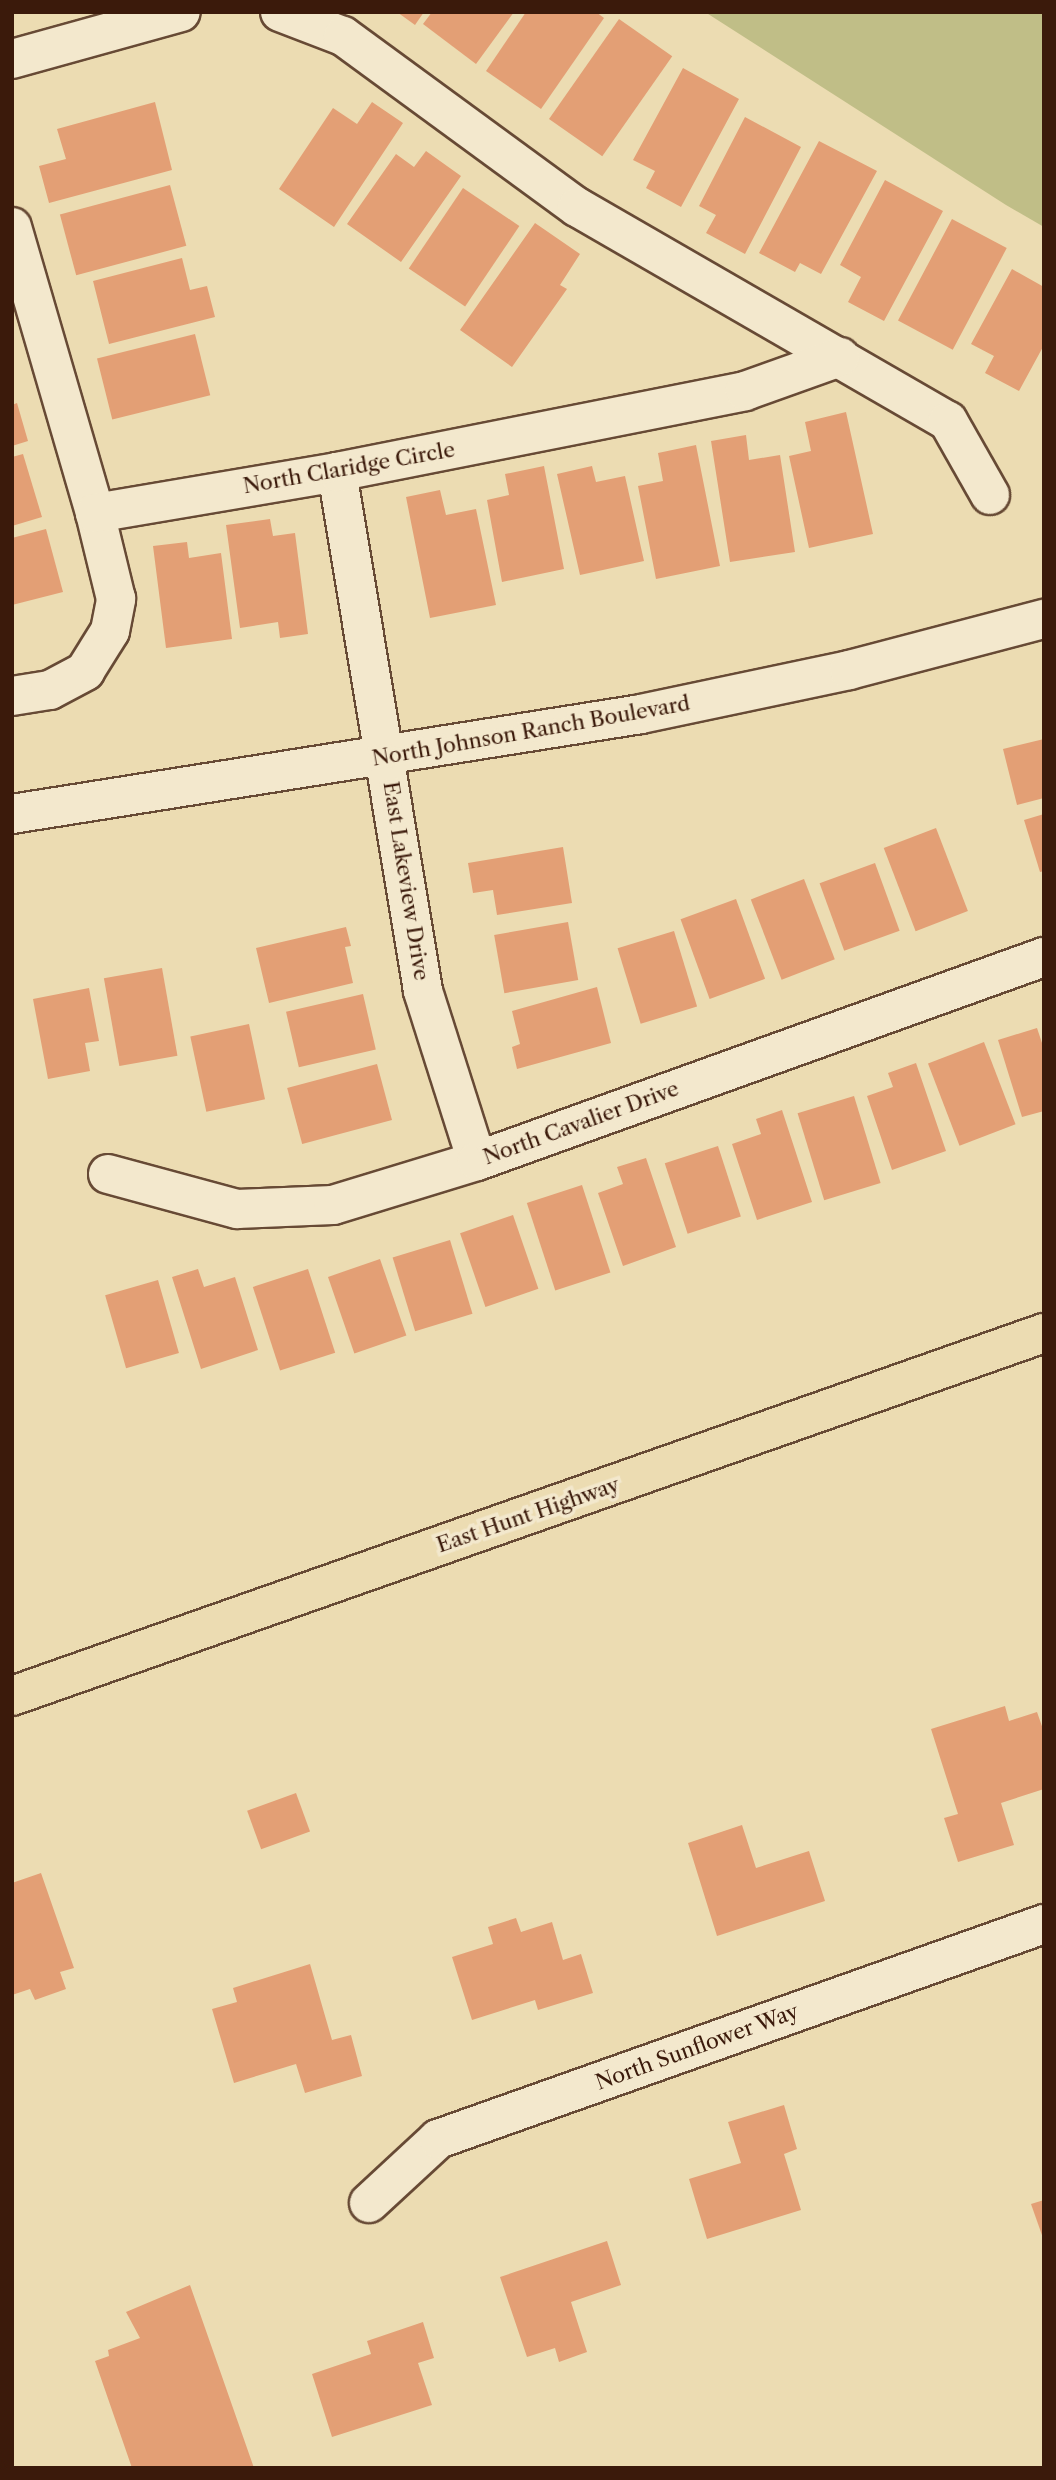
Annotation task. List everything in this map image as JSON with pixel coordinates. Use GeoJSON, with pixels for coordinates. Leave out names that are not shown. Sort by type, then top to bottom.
{"type":"FeatureCollection","features":[{"type":"Feature","properties":{"kind":"main road","name":"East Hunt Highway"},"geometry":{"type":"LineString","coordinates":[[12,1696],[1044,1333]]}},
{"type":"Feature","properties":{"kind":"street"},"geometry":{"type":"LineString","coordinates":[[12,60],[181,12]]}},
{"type":"Feature","properties":{"kind":"street"},"geometry":{"type":"LineString","coordinates":[[280,12],[343,36],[577,207],[948,421],[990,495]]}},
{"type":"Feature","properties":{"kind":"street"},"geometry":{"type":"LineString","coordinates":[[12,227],[116,599],[110,631],[85,671],[50,690],[12,696]]}},
{"type":"Feature","properties":{"kind":"street","name":"North Claridge Circle"},"geometry":{"type":"LineString","coordinates":[[94,513],[337,472],[745,391],[840,357]]}},
{"type":"Feature","properties":{"kind":"street","name":"East Lakeview Drive"},"geometry":{"type":"LineString","coordinates":[[337,472],[424,990],[477,1161]]}},
{"type":"Feature","properties":{"kind":"street","name":"North Johnson Ranch Boulevard"},"geometry":{"type":"LineString","coordinates":[[12,814],[386,757],[654,711],[849,670],[1044,619]]}},
{"type":"Feature","properties":{"kind":"street","name":"North Cavalier Drive"},"geometry":{"type":"LineString","coordinates":[[108,1174],[237,1209],[333,1205],[477,1161],[1044,957]]}},
{"type":"Feature","properties":{"kind":"street","name":"North Sunflower Way"},"geometry":{"type":"LineString","coordinates":[[369,2203],[438,2139],[1044,1924]]}},
{"type":"Feature","properties":{"kind":"shaded area"},"geometry":{"type":"Polygon","coordinates":[[[705,12],[1044,12],[1044,227],[1006,205],[705,12]]]}},
{"type":"Feature","properties":{"kind":"building"},"geometry":{"type":"Polygon","coordinates":[[[397,12],[424,12],[415,25],[397,12]]]}},
{"type":"Feature","properties":{"kind":"building"},"geometry":{"type":"Polygon","coordinates":[[[432,12],[514,12],[476,64],[423,24],[432,12]]]}},
{"type":"Feature","properties":{"kind":"building"},"geometry":{"type":"Polygon","coordinates":[[[526,12],[596,12],[604,18],[541,109],[486,71],[526,12]]]}},
{"type":"Feature","properties":{"kind":"building"},"geometry":{"type":"Polygon","coordinates":[[[619,19],[672,56],[602,156],[549,119],[619,19]]]}},
{"type":"Feature","properties":{"kind":"building"},"geometry":{"type":"Polygon","coordinates":[[[683,68],[739,99],[681,207],[646,188],[655,171],[633,160],[683,68]]]}},
{"type":"Feature","properties":{"kind":"building"},"geometry":{"type":"Polygon","coordinates":[[[155,102],[172,170],[49,203],[39,166],[66,159],[57,129],[155,102]]]}},
{"type":"Feature","properties":{"kind":"building"},"geometry":{"type":"Polygon","coordinates":[[[372,102],[403,123],[334,227],[279,189],[333,108],[357,124],[372,102]]]}},
{"type":"Feature","properties":{"kind":"building"},"geometry":{"type":"Polygon","coordinates":[[[745,117],[801,147],[745,254],[706,233],[716,215],[699,206],[745,117]]]}},
{"type":"Feature","properties":{"kind":"building"},"geometry":{"type":"Polygon","coordinates":[[[819,141],[877,171],[821,274],[800,263],[795,272],[759,253],[819,141]]]}},
{"type":"Feature","properties":{"kind":"building"},"geometry":{"type":"Polygon","coordinates":[[[426,151],[461,176],[401,262],[347,224],[396,154],[414,167],[426,151]]]}},
{"type":"Feature","properties":{"kind":"building"},"geometry":{"type":"Polygon","coordinates":[[[885,180],[943,211],[884,321],[848,302],[861,277],[840,265],[885,180]]]}},
{"type":"Feature","properties":{"kind":"building"},"geometry":{"type":"Polygon","coordinates":[[[170,185],[186,246],[76,275],[60,215],[170,185]]]}},
{"type":"Feature","properties":{"kind":"building"},"geometry":{"type":"Polygon","coordinates":[[[463,188],[519,226],[465,306],[409,268],[463,188]]]}},
{"type":"Feature","properties":{"kind":"building"},"geometry":{"type":"Polygon","coordinates":[[[952,219],[1007,248],[953,350],[898,321],[952,219]]]}},
{"type":"Feature","properties":{"kind":"building"},"geometry":{"type":"Polygon","coordinates":[[[535,223],[580,254],[560,285],[567,289],[512,367],[460,330],[535,223]]]}},
{"type":"Feature","properties":{"kind":"building"},"geometry":{"type":"Polygon","coordinates":[[[182,258],[190,290],[207,286],[215,317],[109,344],[93,281],[182,258]]]}},
{"type":"Feature","properties":{"kind":"building"},"geometry":{"type":"Polygon","coordinates":[[[1012,269],[1044,287],[1044,345],[1019,391],[985,373],[994,356],[971,344],[1012,269]]]}},
{"type":"Feature","properties":{"kind":"building"},"geometry":{"type":"Polygon","coordinates":[[[195,334],[210,395],[112,420],[97,358],[195,334]]]}},
{"type":"Feature","properties":{"kind":"building"},"geometry":{"type":"Polygon","coordinates":[[[17,403],[28,441],[12,446],[12,405],[17,403]]]}},
{"type":"Feature","properties":{"kind":"building"},"geometry":{"type":"Polygon","coordinates":[[[846,412],[873,534],[809,548],[789,456],[811,451],[805,422],[846,412]]]}},
{"type":"Feature","properties":{"kind":"building"},"geometry":{"type":"Polygon","coordinates":[[[746,435],[749,460],[780,455],[795,552],[730,562],[711,441],[746,435]]]}},
{"type":"Feature","properties":{"kind":"building"},"geometry":{"type":"Polygon","coordinates":[[[696,445],[720,566],[656,579],[638,486],[663,481],[658,453],[696,445]]]}},
{"type":"Feature","properties":{"kind":"building"},"geometry":{"type":"Polygon","coordinates":[[[23,454],[42,517],[12,526],[12,457],[23,454]]]}},
{"type":"Feature","properties":{"kind":"building"},"geometry":{"type":"Polygon","coordinates":[[[544,466],[564,569],[502,582],[487,500],[509,495],[505,474],[544,466]]]}},
{"type":"Feature","properties":{"kind":"building"},"geometry":{"type":"Polygon","coordinates":[[[592,466],[596,482],[625,476],[644,561],[580,575],[557,474],[592,466]]]}},
{"type":"Feature","properties":{"kind":"building"},"geometry":{"type":"Polygon","coordinates":[[[440,490],[446,515],[476,509],[496,605],[430,618],[406,497],[440,490]]]}},
{"type":"Feature","properties":{"kind":"building"},"geometry":{"type":"Polygon","coordinates":[[[270,519],[273,536],[295,533],[308,634],[280,638],[278,622],[240,628],[226,525],[270,519]]]}},
{"type":"Feature","properties":{"kind":"building"},"geometry":{"type":"Polygon","coordinates":[[[46,529],[63,592],[12,605],[12,538],[46,529]]]}},
{"type":"Feature","properties":{"kind":"building"},"geometry":{"type":"Polygon","coordinates":[[[187,542],[189,558],[221,553],[232,639],[166,648],[153,546],[187,542]]]}},
{"type":"Feature","properties":{"kind":"building"},"geometry":{"type":"Polygon","coordinates":[[[1044,739],[1044,798],[1017,805],[1003,749],[1044,739]]]}},
{"type":"Feature","properties":{"kind":"building"},"geometry":{"type":"Polygon","coordinates":[[[1044,814],[1044,871],[1040,872],[1024,820],[1044,814]]]}},
{"type":"Feature","properties":{"kind":"building"},"geometry":{"type":"Polygon","coordinates":[[[936,828],[968,911],[916,931],[884,848],[936,828]]]}},
{"type":"Feature","properties":{"kind":"building"},"geometry":{"type":"Polygon","coordinates":[[[563,847],[572,903],[497,915],[493,890],[473,893],[468,863],[563,847]]]}},
{"type":"Feature","properties":{"kind":"building"},"geometry":{"type":"Polygon","coordinates":[[[875,863],[900,931],[844,951],[820,883],[875,863]]]}},
{"type":"Feature","properties":{"kind":"building"},"geometry":{"type":"Polygon","coordinates":[[[804,879],[835,959],[782,980],[751,899],[804,879]]]}},
{"type":"Feature","properties":{"kind":"building"},"geometry":{"type":"Polygon","coordinates":[[[736,899],[765,979],[710,999],[681,919],[736,899]]]}},
{"type":"Feature","properties":{"kind":"building"},"geometry":{"type":"Polygon","coordinates":[[[568,922],[578,980],[504,993],[494,935],[568,922]]]}},
{"type":"Feature","properties":{"kind":"building"},"geometry":{"type":"Polygon","coordinates":[[[346,927],[351,946],[345,947],[353,983],[269,1003],[256,948],[346,927]]]}},
{"type":"Feature","properties":{"kind":"building"},"geometry":{"type":"Polygon","coordinates":[[[674,931],[697,1007],[641,1024],[618,948],[674,931]]]}},
{"type":"Feature","properties":{"kind":"building"},"geometry":{"type":"Polygon","coordinates":[[[162,968],[177,1056],[119,1066],[104,978],[162,968]]]}},
{"type":"Feature","properties":{"kind":"building"},"geometry":{"type":"Polygon","coordinates":[[[597,987],[611,1043],[517,1069],[512,1047],[520,1044],[512,1011],[597,987]]]}},
{"type":"Feature","properties":{"kind":"building"},"geometry":{"type":"Polygon","coordinates":[[[89,988],[99,1041],[85,1043],[90,1071],[48,1079],[33,999],[89,988]]]}},
{"type":"Feature","properties":{"kind":"building"},"geometry":{"type":"Polygon","coordinates":[[[363,994],[376,1050],[299,1067],[286,1012],[363,994]]]}},
{"type":"Feature","properties":{"kind":"building"},"geometry":{"type":"Polygon","coordinates":[[[249,1024],[265,1099],[206,1112],[190,1036],[249,1024]]]}},
{"type":"Feature","properties":{"kind":"building"},"geometry":{"type":"Polygon","coordinates":[[[1037,1028],[1044,1049],[1044,1111],[1022,1117],[998,1040],[1037,1028]]]}},
{"type":"Feature","properties":{"kind":"building"},"geometry":{"type":"Polygon","coordinates":[[[984,1042],[1016,1124],[960,1146],[928,1064],[984,1042]]]}},
{"type":"Feature","properties":{"kind":"building"},"geometry":{"type":"Polygon","coordinates":[[[916,1063],[946,1151],[892,1170],[867,1096],[893,1087],[888,1073],[916,1063]]]}},
{"type":"Feature","properties":{"kind":"building"},"geometry":{"type":"Polygon","coordinates":[[[377,1064],[392,1120],[302,1144],[287,1088],[377,1064]]]}},
{"type":"Feature","properties":{"kind":"building"},"geometry":{"type":"Polygon","coordinates":[[[854,1096],[881,1183],[824,1200],[798,1113],[854,1096]]]}},
{"type":"Feature","properties":{"kind":"building"},"geometry":{"type":"Polygon","coordinates":[[[782,1110],[812,1202],[757,1220],[732,1144],[761,1134],[756,1119],[782,1110]]]}},
{"type":"Feature","properties":{"kind":"building"},"geometry":{"type":"Polygon","coordinates":[[[718,1146],[741,1216],[688,1234],[665,1163],[718,1146]]]}},
{"type":"Feature","properties":{"kind":"building"},"geometry":{"type":"Polygon","coordinates":[[[646,1158],[676,1247],[623,1266],[598,1193],[623,1184],[617,1167],[646,1158]]]}},
{"type":"Feature","properties":{"kind":"building"},"geometry":{"type":"Polygon","coordinates":[[[582,1185],[610,1272],[555,1290],[527,1203],[582,1185]]]}},
{"type":"Feature","properties":{"kind":"building"},"geometry":{"type":"Polygon","coordinates":[[[513,1215],[538,1289],[485,1307],[460,1233],[513,1215]]]}},
{"type":"Feature","properties":{"kind":"building"},"geometry":{"type":"Polygon","coordinates":[[[450,1240],[473,1314],[415,1331],[393,1258],[450,1240]]]}},
{"type":"Feature","properties":{"kind":"building"},"geometry":{"type":"Polygon","coordinates":[[[380,1259],[406,1336],[354,1353],[328,1277],[380,1259]]]}},
{"type":"Feature","properties":{"kind":"building"},"geometry":{"type":"Polygon","coordinates":[[[198,1269],[204,1287],[235,1277],[258,1350],[201,1369],[172,1277],[198,1269]]]}},
{"type":"Feature","properties":{"kind":"building"},"geometry":{"type":"Polygon","coordinates":[[[308,1269],[335,1353],[280,1371],[253,1287],[308,1269]]]}},
{"type":"Feature","properties":{"kind":"building"},"geometry":{"type":"Polygon","coordinates":[[[158,1280],[179,1353],[126,1368],[105,1295],[158,1280]]]}},
{"type":"Feature","properties":{"kind":"building"},"geometry":{"type":"Polygon","coordinates":[[[1005,1706],[1009,1721],[1037,1712],[1044,1732],[1044,1789],[1001,1803],[1014,1845],[958,1862],[944,1818],[958,1814],[931,1729],[1005,1706]]]}},
{"type":"Feature","properties":{"kind":"building"},"geometry":{"type":"Polygon","coordinates":[[[296,1793],[310,1832],[261,1849],[247,1811],[296,1793]]]}},
{"type":"Feature","properties":{"kind":"building"},"geometry":{"type":"Polygon","coordinates":[[[742,1825],[756,1868],[809,1851],[825,1901],[717,1936],[688,1843],[742,1825]]]}},
{"type":"Feature","properties":{"kind":"building"},"geometry":{"type":"Polygon","coordinates":[[[41,1873],[74,1968],[60,1972],[66,1989],[35,2000],[30,1989],[12,1995],[12,1883],[41,1873]]]}},
{"type":"Feature","properties":{"kind":"building"},"geometry":{"type":"Polygon","coordinates":[[[516,1918],[521,1932],[552,1922],[563,1960],[581,1954],[593,1993],[538,2010],[535,2000],[472,2020],[452,1957],[493,1944],[488,1927],[516,1918]]]}},
{"type":"Feature","properties":{"kind":"building"},"geometry":{"type":"Polygon","coordinates":[[[310,1964],[332,2040],[351,2035],[362,2076],[305,2093],[296,2064],[234,2083],[212,2009],[237,2002],[233,1988],[310,1964]]]}},
{"type":"Feature","properties":{"kind":"building"},"geometry":{"type":"Polygon","coordinates":[[[784,2105],[797,2149],[784,2154],[801,2210],[707,2239],[689,2179],[741,2163],[728,2122],[784,2105]]]}},
{"type":"Feature","properties":{"kind":"building"},"geometry":{"type":"Polygon","coordinates":[[[1044,2200],[1044,2238],[1043,2238],[1031,2204],[1044,2200]]]}},
{"type":"Feature","properties":{"kind":"building"},"geometry":{"type":"Polygon","coordinates":[[[607,2241],[621,2285],[571,2302],[587,2352],[559,2362],[555,2348],[527,2357],[500,2277],[607,2241]]]}},
{"type":"Feature","properties":{"kind":"building"},"geometry":{"type":"Polygon","coordinates":[[[190,2285],[254,2468],[132,2468],[95,2361],[109,2356],[108,2350],[140,2338],[126,2312],[190,2285]]]}},
{"type":"Feature","properties":{"kind":"building"},"geometry":{"type":"Polygon","coordinates":[[[423,2322],[434,2358],[418,2363],[432,2405],[332,2437],[312,2374],[371,2354],[367,2341],[423,2322]]]}}]}
